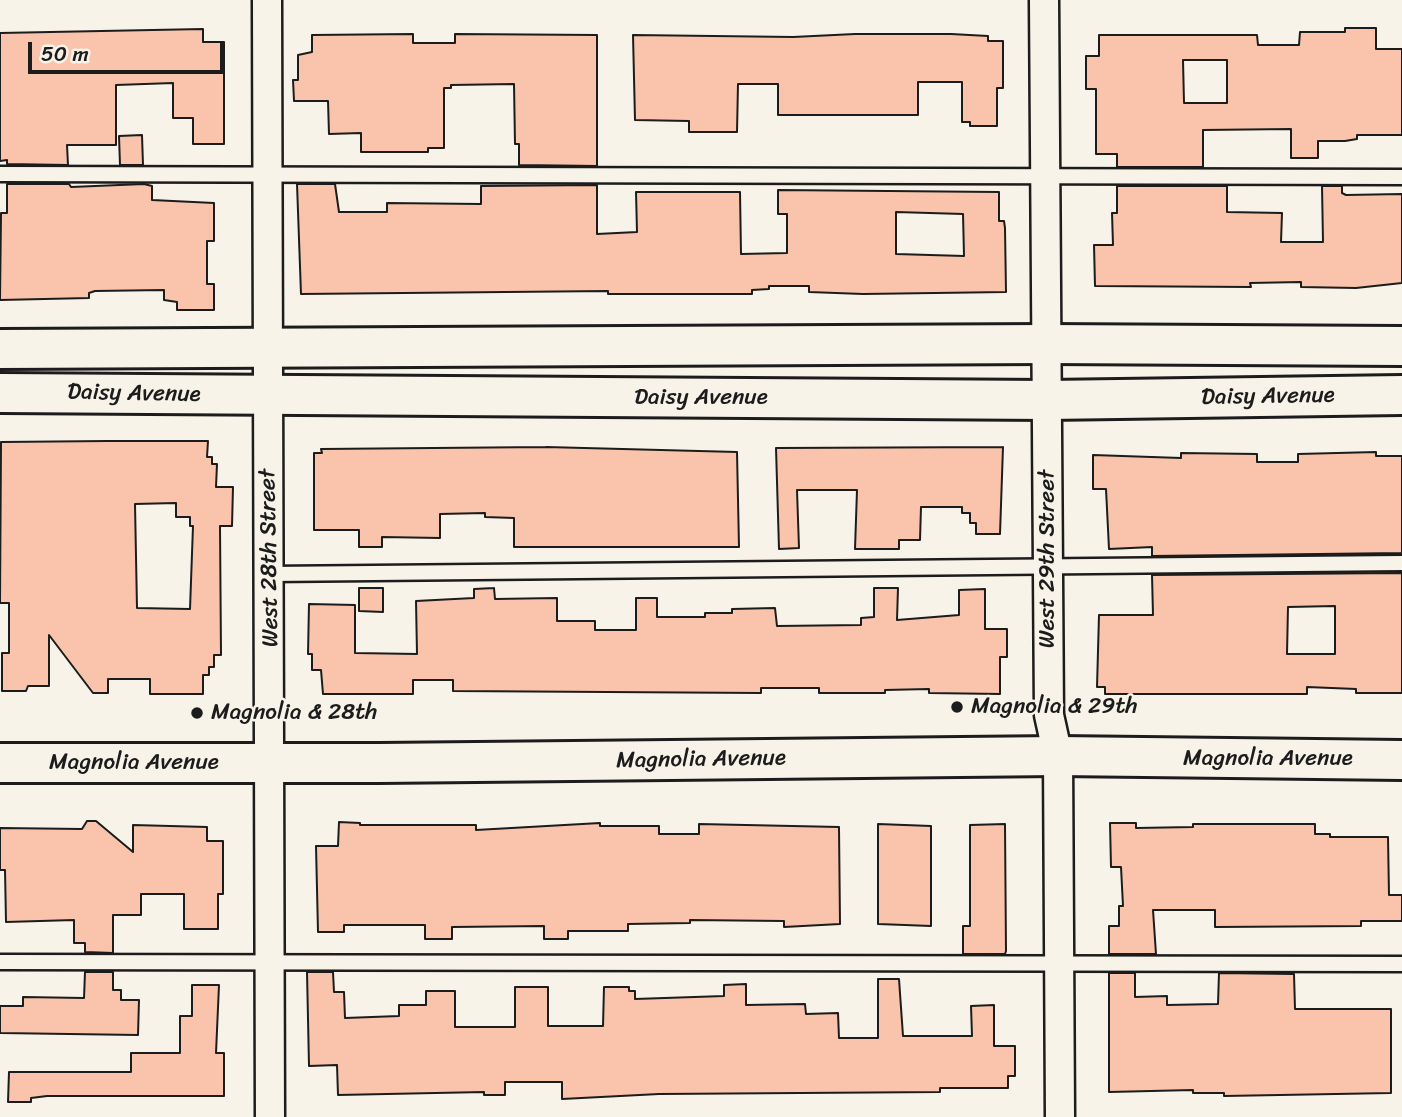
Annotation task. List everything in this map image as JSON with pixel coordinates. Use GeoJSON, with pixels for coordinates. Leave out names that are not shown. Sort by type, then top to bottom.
{"type":"FeatureCollection","features":[{"type":"Feature","properties":{"kind":"street","name":"West 28th Street"},"geometry":{"type":"LineString","coordinates":[[267,0],[270,173],[270,1117]]}},
{"type":"Feature","properties":{"kind":"street","name":"West 29th Street"},"geometry":{"type":"LineString","coordinates":[[1044,0],[1049,715],[1058,756],[1060,1117]]}},
{"type":"Feature","properties":{"kind":"street","name":"Daisy Avenue"},"geometry":{"type":"LineString","coordinates":[[0,349],[1047,344],[1402,346]]}},
{"type":"Feature","properties":{"kind":"street","name":"Daisy Avenue"},"geometry":{"type":"LineString","coordinates":[[0,393],[1048,400],[1402,395]]}},
{"type":"Feature","properties":{"kind":"street","name":"Magnolia Avenue"},"geometry":{"type":"LineString","coordinates":[[0,763],[1058,756],[1402,760]]}},
{"type":"Feature","properties":{"kind":"lane"},"geometry":{"type":"LineString","coordinates":[[0,174],[1047,174],[1402,177]]}},
{"type":"Feature","properties":{"kind":"lane"},"geometry":{"type":"LineString","coordinates":[[270,574],[1402,563]]}},
{"type":"Feature","properties":{"kind":"lane"},"geometry":{"type":"LineString","coordinates":[[0,962],[1402,964]]}},
{"type":"Feature","properties":{"kind":"building"},"geometry":{"type":"Polygon","coordinates":[[[1345,28],[1376,28],[1376,49],[1402,49],[1402,135],[1357,135],[1357,139],[1345,141],[1318,141],[1318,158],[1291,158],[1291,129],[1203,130],[1203,167],[1117,167],[1117,154],[1096,154],[1096,89],[1086,89],[1086,56],[1099,56],[1099,35],[1257,35],[1258,45],[1299,45],[1300,32],[1345,32],[1345,28]],[[1183,60],[1184,103],[1227,103],[1227,60],[1183,60]]]}},
{"type":"Feature","properties":{"kind":"building"},"geometry":{"type":"Polygon","coordinates":[[[203,29],[203,42],[224,42],[224,144],[193,144],[193,118],[173,118],[173,83],[116,85],[116,145],[67,145],[68,165],[7,164],[7,160],[0,161],[0,33],[203,29]]]}},
{"type":"Feature","properties":{"kind":"building"},"geometry":{"type":"Polygon","coordinates":[[[413,34],[413,43],[455,43],[455,34],[597,35],[597,166],[519,165],[519,144],[515,144],[514,84],[451,85],[451,88],[444,88],[444,148],[428,148],[428,152],[361,152],[361,133],[329,134],[328,101],[294,101],[293,80],[298,80],[298,55],[312,52],[312,35],[413,34]]]}},
{"type":"Feature","properties":{"kind":"building"},"geometry":{"type":"Polygon","coordinates":[[[951,34],[988,36],[988,41],[1003,41],[1003,88],[997,88],[997,126],[970,126],[970,122],[962,122],[962,82],[918,82],[918,115],[778,115],[778,84],[738,84],[737,132],[689,132],[689,121],[635,120],[633,35],[793,37],[951,34]]]}},
{"type":"Feature","properties":{"kind":"building"},"geometry":{"type":"Polygon","coordinates":[[[142,135],[143,165],[120,165],[119,136],[142,135]]]}},
{"type":"Feature","properties":{"kind":"building"},"geometry":{"type":"Polygon","coordinates":[[[7,184],[69,184],[71,187],[144,184],[152,186],[152,200],[214,203],[214,241],[207,241],[207,284],[214,284],[214,310],[177,310],[177,302],[164,300],[164,290],[95,291],[89,293],[89,298],[0,300],[1,213],[7,213],[7,184]]]}},
{"type":"Feature","properties":{"kind":"building"},"geometry":{"type":"Polygon","coordinates":[[[297,184],[335,184],[339,212],[387,212],[387,203],[481,204],[481,186],[597,185],[597,234],[637,232],[636,192],[740,192],[741,254],[787,253],[787,214],[778,214],[778,190],[999,192],[999,221],[1004,221],[1005,228],[1006,292],[863,294],[809,292],[809,286],[769,286],[769,289],[752,290],[752,294],[608,294],[608,291],[301,294],[297,184]],[[896,212],[896,254],[964,256],[963,214],[896,212]]]}},
{"type":"Feature","properties":{"kind":"building"},"geometry":{"type":"Polygon","coordinates":[[[1117,186],[1227,186],[1227,212],[1282,213],[1281,242],[1323,242],[1322,186],[1342,186],[1342,193],[1346,195],[1402,194],[1402,283],[1356,288],[1301,287],[1301,282],[1250,283],[1251,287],[1095,286],[1094,245],[1113,245],[1112,213],[1117,213],[1117,186]]]}},
{"type":"Feature","properties":{"kind":"building"},"geometry":{"type":"Polygon","coordinates":[[[208,441],[207,457],[212,457],[212,464],[217,464],[216,487],[233,487],[232,526],[220,526],[221,655],[214,655],[214,667],[209,667],[209,675],[203,675],[203,694],[150,694],[150,679],[108,679],[108,693],[93,693],[49,635],[49,686],[28,686],[26,691],[2,691],[2,653],[9,653],[9,603],[0,603],[1,442],[208,441]],[[176,503],[135,504],[137,608],[190,609],[193,526],[190,526],[190,517],[176,517],[176,503]]]}},
{"type":"Feature","properties":{"kind":"building"},"geometry":{"type":"Polygon","coordinates":[[[546,447],[737,452],[739,547],[514,547],[514,518],[485,517],[485,513],[440,514],[440,538],[382,537],[382,547],[359,547],[359,530],[314,530],[314,453],[322,453],[321,449],[546,447]]]}},
{"type":"Feature","properties":{"kind":"building"},"geometry":{"type":"Polygon","coordinates":[[[1003,447],[1000,534],[976,534],[976,523],[970,523],[970,513],[962,513],[962,507],[921,507],[920,540],[899,540],[899,549],[855,549],[857,490],[797,490],[799,548],[779,549],[776,448],[1003,447]]]}},
{"type":"Feature","properties":{"kind":"building"},"geometry":{"type":"Polygon","coordinates":[[[1376,452],[1376,456],[1402,456],[1402,553],[1152,556],[1152,547],[1109,549],[1106,489],[1093,489],[1093,455],[1181,458],[1181,453],[1257,454],[1257,462],[1298,462],[1298,454],[1376,452]]]}},
{"type":"Feature","properties":{"kind":"building"},"geometry":{"type":"Polygon","coordinates":[[[1402,573],[1402,693],[1356,693],[1356,689],[1307,687],[1307,694],[1105,694],[1105,687],[1097,687],[1099,615],[1153,615],[1152,575],[1402,573]],[[1335,606],[1288,607],[1287,654],[1335,654],[1335,606]]]}},
{"type":"Feature","properties":{"kind":"building"},"geometry":{"type":"Polygon","coordinates":[[[359,588],[383,588],[383,612],[359,611],[359,588]]]}},
{"type":"Feature","properties":{"kind":"building"},"geometry":{"type":"Polygon","coordinates":[[[494,588],[495,599],[557,598],[557,621],[595,621],[595,630],[636,630],[636,598],[657,598],[657,617],[705,617],[705,613],[732,613],[732,609],[775,608],[777,626],[861,625],[861,618],[874,617],[874,588],[898,588],[897,620],[959,615],[959,590],[985,589],[985,629],[1007,629],[1007,657],[1000,657],[1000,694],[929,693],[929,689],[885,690],[885,693],[819,693],[819,688],[761,688],[761,693],[453,691],[453,680],[413,680],[413,694],[323,694],[321,670],[312,670],[312,654],[308,654],[309,604],[355,605],[355,653],[417,654],[416,601],[474,598],[474,589],[494,588]]]}},
{"type":"Feature","properties":{"kind":"building"},"geometry":{"type":"Polygon","coordinates":[[[87,821],[96,821],[133,852],[133,825],[207,827],[207,841],[223,841],[223,894],[218,894],[218,929],[184,929],[184,894],[141,894],[141,915],[113,915],[113,953],[85,952],[85,943],[74,943],[74,920],[6,922],[5,870],[0,870],[0,828],[82,829],[87,821]]]}},
{"type":"Feature","properties":{"kind":"building"},"geometry":{"type":"Polygon","coordinates":[[[339,822],[360,825],[476,825],[476,830],[600,823],[600,826],[659,826],[659,834],[699,834],[699,824],[839,827],[840,924],[784,927],[784,921],[690,920],[690,923],[628,924],[628,931],[568,931],[568,939],[544,939],[544,926],[452,927],[452,939],[425,939],[425,925],[344,925],[344,932],[318,932],[316,846],[338,846],[339,822]]]}},
{"type":"Feature","properties":{"kind":"building"},"geometry":{"type":"Polygon","coordinates":[[[1110,823],[1136,823],[1136,828],[1193,827],[1193,824],[1315,824],[1315,834],[1330,834],[1330,837],[1388,837],[1389,895],[1402,895],[1402,921],[1361,921],[1361,926],[1215,927],[1215,910],[1153,910],[1156,954],[1109,954],[1109,926],[1119,926],[1119,906],[1123,906],[1121,867],[1111,867],[1110,823]]]}},
{"type":"Feature","properties":{"kind":"building"},"geometry":{"type":"Polygon","coordinates":[[[878,824],[931,826],[931,926],[878,924],[878,824]]]}},
{"type":"Feature","properties":{"kind":"building"},"geometry":{"type":"Polygon","coordinates":[[[1005,824],[1006,951],[1005,954],[963,954],[963,926],[970,926],[970,825],[1005,824]]]}},
{"type":"Feature","properties":{"kind":"building"},"geometry":{"type":"Polygon","coordinates":[[[85,972],[113,972],[113,990],[121,990],[121,1000],[139,1000],[138,1035],[0,1033],[0,1006],[23,1006],[23,997],[84,998],[85,972]]]}},
{"type":"Feature","properties":{"kind":"building"},"geometry":{"type":"Polygon","coordinates":[[[307,972],[333,972],[334,992],[344,992],[345,1018],[399,1016],[399,1005],[426,1005],[426,991],[455,991],[455,1027],[515,1027],[515,987],[548,987],[548,1026],[603,1026],[604,987],[629,987],[629,991],[635,991],[635,999],[724,996],[724,985],[746,984],[746,1005],[805,1004],[806,1014],[838,1013],[839,1038],[878,1038],[878,979],[899,979],[903,1036],[972,1036],[971,1006],[994,1005],[994,1046],[1015,1046],[1015,1076],[1008,1076],[1008,1088],[940,1088],[940,1092],[659,1094],[562,1099],[562,1082],[505,1082],[505,1095],[484,1095],[484,1092],[338,1095],[337,1065],[309,1066],[307,972]]]}},
{"type":"Feature","properties":{"kind":"building"},"geometry":{"type":"Polygon","coordinates":[[[1109,973],[1135,973],[1135,997],[1167,996],[1167,1005],[1218,1004],[1219,973],[1294,974],[1295,1009],[1391,1009],[1391,1093],[1224,1096],[1224,1093],[1193,1093],[1193,1090],[1109,1092],[1109,973]]]}},
{"type":"Feature","properties":{"kind":"building"},"geometry":{"type":"Polygon","coordinates":[[[192,985],[219,985],[216,1053],[224,1053],[224,1096],[47,1096],[31,1098],[31,1102],[8,1102],[9,1072],[131,1072],[131,1053],[180,1053],[180,1016],[192,1016],[192,985]]]}},
{"type":"Feature","properties":{"kind":"place","name":"Magnolia & 29th"},"geometry":{"type":"Point","coordinates":[957,707]}},
{"type":"Feature","properties":{"kind":"place","name":"Magnolia & 28th"},"geometry":{"type":"Point","coordinates":[197,713]}}]}
